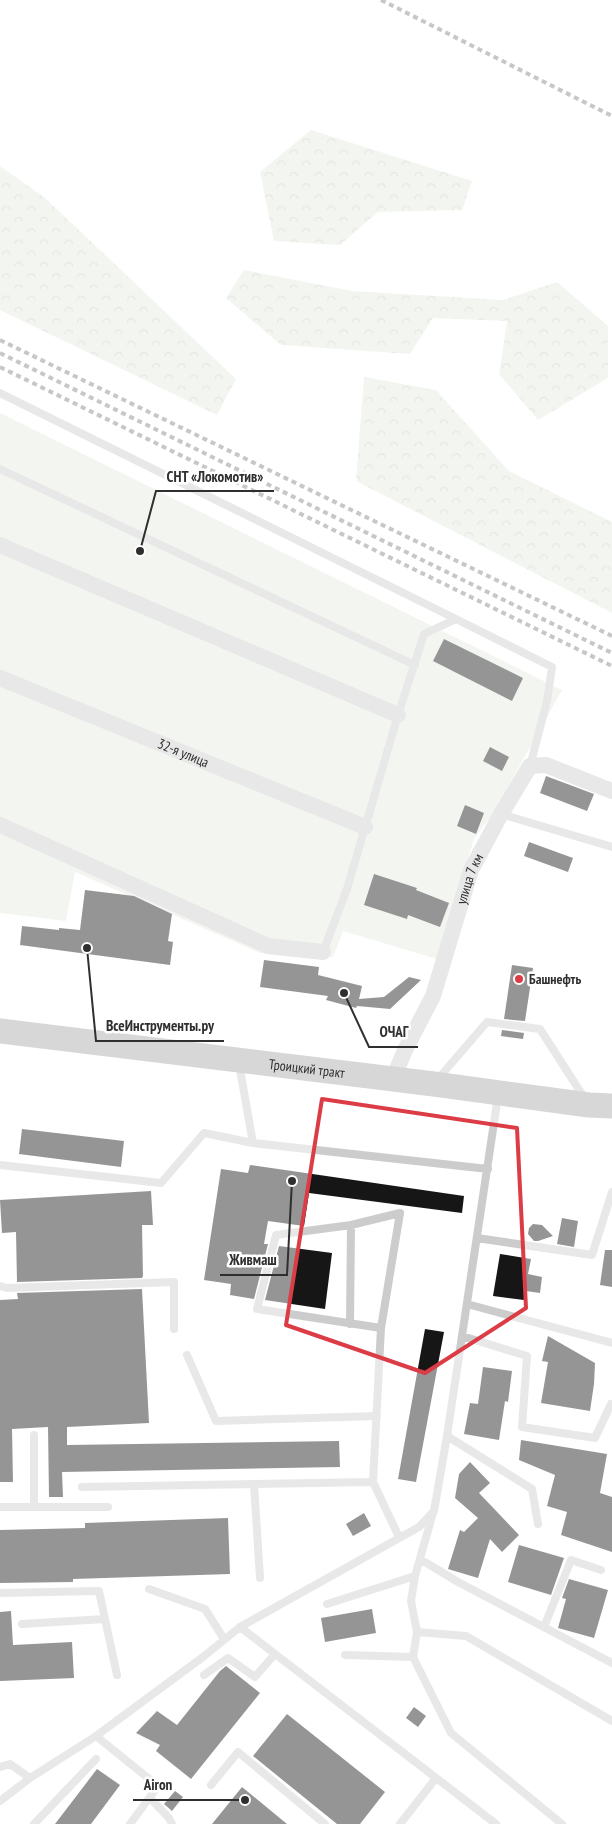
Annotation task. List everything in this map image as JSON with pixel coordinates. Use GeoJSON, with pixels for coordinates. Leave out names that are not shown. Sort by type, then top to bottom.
{"type":"FeatureCollection","features":[{"type":"Feature","properties":{"kind":"main road","name":"Троицкий тракт"},"geometry":{"type":"LineString","coordinates":[[0,1031],[600,1105]]}},
{"type":"Feature","properties":{"kind":"street"},"geometry":{"type":"LineString","coordinates":[[0,545],[398,714]]}},
{"type":"Feature","properties":{"kind":"street","name":"32-я улица"},"geometry":{"type":"LineString","coordinates":[[0,678],[365,827]]}},
{"type":"Feature","properties":{"kind":"street"},"geometry":{"type":"LineString","coordinates":[[530,766],[546,765],[612,791]]}},
{"type":"Feature","properties":{"kind":"street","name":"улица 7 км"},"geometry":{"type":"LineString","coordinates":[[393,1079],[405,1050],[433,996],[472,870],[501,814],[530,766]]}},
{"type":"Feature","properties":{"kind":"street"},"geometry":{"type":"LineString","coordinates":[[0,825],[268,946],[323,952]]}},
{"type":"Feature","properties":{"kind":"lane"},"geometry":{"type":"LineString","coordinates":[[0,393],[552,667],[547,702],[530,766]]}},
{"type":"Feature","properties":{"kind":"lane"},"geometry":{"type":"LineString","coordinates":[[0,468],[415,664]]}},
{"type":"Feature","properties":{"kind":"lane"},"geometry":{"type":"LineString","coordinates":[[323,952],[347,889],[398,714],[424,634],[456,619]]}},
{"type":"Feature","properties":{"kind":"lane"},"geometry":{"type":"LineString","coordinates":[[501,814],[612,847]]}},
{"type":"Feature","properties":{"kind":"lane"},"geometry":{"type":"LineString","coordinates":[[434,1084],[488,1022],[540,1029],[600,1105]]}},
{"type":"Feature","properties":{"kind":"lane"},"geometry":{"type":"LineString","coordinates":[[238,1061],[254,1143]]}},
{"type":"Feature","properties":{"kind":"lane"},"geometry":{"type":"LineString","coordinates":[[499,1094],[434,1511],[415,1576],[411,1601],[417,1632],[413,1657],[451,1733],[562,1824]]}},
{"type":"Feature","properties":{"kind":"lane"},"geometry":{"type":"LineString","coordinates":[[0,1165],[161,1183],[204,1133],[254,1143],[488,1169]]}},
{"type":"Feature","properties":{"kind":"lane"},"geometry":{"type":"LineString","coordinates":[[477,1238],[592,1255],[612,1192]]}},
{"type":"Feature","properties":{"kind":"lane"},"geometry":{"type":"LineString","coordinates":[[381,1328],[258,1309],[276,1235],[351,1225],[400,1213],[381,1328],[373,1482],[399,1537]]}},
{"type":"Feature","properties":{"kind":"lane"},"geometry":{"type":"LineString","coordinates":[[350,1324],[351,1225]]}},
{"type":"Feature","properties":{"kind":"lane"},"geometry":{"type":"LineString","coordinates":[[0,1286],[174,1282],[174,1329]]}},
{"type":"Feature","properties":{"kind":"lane"},"geometry":{"type":"LineString","coordinates":[[467,1304],[612,1343]]}},
{"type":"Feature","properties":{"kind":"lane"},"geometry":{"type":"LineString","coordinates":[[462,1336],[527,1356],[522,1427],[596,1438],[611,1404]]}},
{"type":"Feature","properties":{"kind":"lane"},"geometry":{"type":"LineString","coordinates":[[187,1355],[216,1420],[377,1416]]}},
{"type":"Feature","properties":{"kind":"lane"},"geometry":{"type":"LineString","coordinates":[[34,1435],[34,1507]]}},
{"type":"Feature","properties":{"kind":"lane"},"geometry":{"type":"LineString","coordinates":[[447,1436],[532,1489],[538,1524]]}},
{"type":"Feature","properties":{"kind":"lane"},"geometry":{"type":"LineString","coordinates":[[82,1487],[373,1482]]}},
{"type":"Feature","properties":{"kind":"lane"},"geometry":{"type":"LineString","coordinates":[[254,1484],[260,1578]]}},
{"type":"Feature","properties":{"kind":"lane"},"geometry":{"type":"LineString","coordinates":[[0,1507],[108,1507]]}},
{"type":"Feature","properties":{"kind":"lane"},"geometry":{"type":"LineString","coordinates":[[0,1801],[30,1778],[96,1736],[203,1657],[240,1627],[419,1527],[434,1511]]}},
{"type":"Feature","properties":{"kind":"lane"},"geometry":{"type":"LineString","coordinates":[[420,1559],[458,1582],[612,1663]]}},
{"type":"Feature","properties":{"kind":"lane"},"geometry":{"type":"LineString","coordinates":[[544,1628],[571,1560],[601,1570]]}},
{"type":"Feature","properties":{"kind":"lane"},"geometry":{"type":"LineString","coordinates":[[327,1604],[415,1576]]}},
{"type":"Feature","properties":{"kind":"lane"},"geometry":{"type":"LineString","coordinates":[[148,1589],[205,1609],[224,1639]]}},
{"type":"Feature","properties":{"kind":"lane"},"geometry":{"type":"LineString","coordinates":[[0,1593],[99,1591],[117,1675]]}},
{"type":"Feature","properties":{"kind":"lane"},"geometry":{"type":"LineString","coordinates":[[22,1624],[105,1619]]}},
{"type":"Feature","properties":{"kind":"lane"},"geometry":{"type":"LineString","coordinates":[[240,1627],[496,1824]]}},
{"type":"Feature","properties":{"kind":"lane"},"geometry":{"type":"LineString","coordinates":[[417,1632],[466,1636],[612,1721]]}},
{"type":"Feature","properties":{"kind":"lane"},"geometry":{"type":"LineString","coordinates":[[204,1675],[228,1658],[255,1677],[275,1654]]}},
{"type":"Feature","properties":{"kind":"lane"},"geometry":{"type":"LineString","coordinates":[[345,1654],[413,1657]]}},
{"type":"Feature","properties":{"kind":"lane"},"geometry":{"type":"LineString","coordinates":[[96,1736],[158,1786],[130,1824]]}},
{"type":"Feature","properties":{"kind":"lane"},"geometry":{"type":"LineString","coordinates":[[211,1785],[238,1752],[325,1824]]}},
{"type":"Feature","properties":{"kind":"lane"},"geometry":{"type":"LineString","coordinates":[[34,1824],[96,1759]]}},
{"type":"Feature","properties":{"kind":"lane"},"geometry":{"type":"LineString","coordinates":[[0,1767],[10,1764],[30,1778]]}},
{"type":"Feature","properties":{"kind":"lane"},"geometry":{"type":"LineString","coordinates":[[400,1824],[436,1778]]}},
{"type":"Feature","properties":{"kind":"lane"},"geometry":{"type":"LineString","coordinates":[[150,1798],[169,1818],[172,1824]]}},
{"type":"Feature","properties":{"kind":"highlighted area"},"geometry":{"type":"Polygon","coordinates":[[[322,1099],[517,1128],[526,1308],[425,1373],[286,1325],[322,1099]]]}},
{"type":"Feature","properties":{"kind":"green space"},"geometry":{"type":"Polygon","coordinates":[[[311,130],[472,181],[462,210],[378,212],[340,245],[274,241],[260,172],[311,130]]]}},
{"type":"Feature","properties":{"kind":"green space"},"geometry":{"type":"Polygon","coordinates":[[[0,166],[44,197],[236,379],[217,415],[0,310],[0,166]]]}},
{"type":"Feature","properties":{"kind":"green space"},"geometry":{"type":"Polygon","coordinates":[[[244,270],[352,291],[503,300],[557,282],[608,326],[608,378],[538,420],[499,374],[507,321],[433,318],[410,354],[281,345],[226,298],[244,270]]]}},
{"type":"Feature","properties":{"kind":"green space"},"geometry":{"type":"Polygon","coordinates":[[[364,377],[436,390],[509,471],[612,522],[612,613],[356,481],[364,377]]]}},
{"type":"Feature","properties":{"kind":"green space"},"geometry":{"type":"Polygon","coordinates":[[[0,413],[562,690],[494,812],[474,839],[437,959],[343,931],[333,957],[260,953],[75,872],[66,921],[0,913],[0,413]]]}},
{"type":"Feature","properties":{"kind":"building"},"geometry":{"type":"Polygon","coordinates":[[[444,639],[523,678],[512,701],[433,661],[444,639]]]}},
{"type":"Feature","properties":{"kind":"building"},"geometry":{"type":"Polygon","coordinates":[[[490,747],[509,757],[502,771],[483,761],[490,747]]]}},
{"type":"Feature","properties":{"kind":"building"},"geometry":{"type":"Polygon","coordinates":[[[546,776],[594,794],[587,811],[540,793],[546,776]]]}},
{"type":"Feature","properties":{"kind":"building"},"geometry":{"type":"Polygon","coordinates":[[[465,805],[484,813],[476,834],[457,826],[465,805]]]}},
{"type":"Feature","properties":{"kind":"building"},"geometry":{"type":"Polygon","coordinates":[[[529,842],[573,858],[568,872],[524,856],[529,842]]]}},
{"type":"Feature","properties":{"kind":"building"},"geometry":{"type":"Polygon","coordinates":[[[374,874],[417,888],[416,890],[449,903],[440,927],[408,915],[407,919],[364,905],[374,874]]]}},
{"type":"Feature","properties":{"kind":"building"},"geometry":{"type":"Polygon","coordinates":[[[85,890],[134,896],[172,914],[168,941],[173,942],[170,965],[20,945],[22,926],[80,930],[85,890]]]}},
{"type":"Feature","properties":{"kind":"building"},"geometry":{"type":"Polygon","coordinates":[[[264,960],[319,967],[318,975],[362,986],[359,999],[384,997],[409,977],[421,980],[390,1009],[357,1006],[356,1008],[326,1000],[328,996],[260,987],[264,960]]]}},
{"type":"Feature","properties":{"kind":"building"},"geometry":{"type":"Polygon","coordinates":[[[512,965],[533,968],[525,1021],[504,1019],[512,965]]]}},
{"type":"Feature","properties":{"kind":"building"},"geometry":{"type":"Polygon","coordinates":[[[502,1030],[524,1033],[523,1039],[501,1036],[502,1030]]]}},
{"type":"Feature","properties":{"kind":"building"},"geometry":{"type":"Polygon","coordinates":[[[22,1129],[124,1141],[121,1167],[19,1154],[22,1129]]]}},
{"type":"Feature","properties":{"kind":"building"},"geometry":{"type":"Polygon","coordinates":[[[250,1165],[464,1196],[462,1213],[309,1193],[304,1226],[268,1221],[264,1244],[268,1244],[254,1299],[230,1295],[231,1284],[204,1280],[221,1169],[248,1173],[250,1165]]]}},
{"type":"Feature","properties":{"kind":"building"},"geometry":{"type":"Polygon","coordinates":[[[151,1191],[153,1225],[142,1225],[142,1278],[17,1282],[16,1232],[2,1233],[0,1200],[151,1191]]]}},
{"type":"Feature","properties":{"kind":"building"},"geometry":{"type":"Polygon","coordinates":[[[562,1218],[578,1221],[574,1247],[557,1244],[562,1218]]]}},
{"type":"Feature","properties":{"kind":"building"},"geometry":{"type":"Polygon","coordinates":[[[533,1224],[542,1225],[553,1236],[534,1241],[528,1234],[529,1228],[533,1224]]]}},
{"type":"Feature","properties":{"kind":"building"},"geometry":{"type":"Polygon","coordinates":[[[279,1246],[332,1253],[325,1309],[265,1300],[279,1246]]]}},
{"type":"Feature","properties":{"kind":"building"},"geometry":{"type":"Polygon","coordinates":[[[605,1250],[612,1250],[612,1287],[600,1285],[605,1250]]]}},
{"type":"Feature","properties":{"kind":"building"},"geometry":{"type":"Polygon","coordinates":[[[500,1254],[531,1259],[528,1274],[542,1277],[540,1293],[526,1291],[524,1300],[493,1296],[500,1254]]]}},
{"type":"Feature","properties":{"kind":"building"},"geometry":{"type":"Polygon","coordinates":[[[142,1289],[149,1423],[67,1427],[67,1445],[339,1441],[340,1467],[62,1472],[63,1497],[49,1497],[48,1427],[12,1429],[13,1482],[0,1482],[0,1300],[18,1299],[17,1293],[142,1289]]]}},
{"type":"Feature","properties":{"kind":"building"},"geometry":{"type":"Polygon","coordinates":[[[425,1329],[444,1332],[416,1482],[398,1479],[425,1329]]]}},
{"type":"Feature","properties":{"kind":"building"},"geometry":{"type":"Polygon","coordinates":[[[548,1336],[595,1363],[590,1411],[541,1403],[548,1362],[542,1361],[548,1336]]]}},
{"type":"Feature","properties":{"kind":"building"},"geometry":{"type":"Polygon","coordinates":[[[483,1367],[512,1371],[508,1402],[505,1401],[499,1440],[464,1434],[470,1403],[478,1404],[483,1367]]]}},
{"type":"Feature","properties":{"kind":"building"},"geometry":{"type":"Polygon","coordinates":[[[521,1440],[607,1454],[600,1493],[612,1497],[612,1552],[561,1535],[567,1512],[547,1506],[555,1475],[519,1460],[521,1440]]]}},
{"type":"Feature","properties":{"kind":"building"},"geometry":{"type":"Polygon","coordinates":[[[470,1462],[490,1483],[479,1493],[519,1535],[502,1552],[490,1539],[478,1578],[448,1569],[460,1530],[464,1532],[478,1518],[455,1498],[459,1474],[470,1462]]]}},
{"type":"Feature","properties":{"kind":"building"},"geometry":{"type":"Polygon","coordinates":[[[364,1513],[371,1526],[353,1536],[346,1524],[364,1513]]]}},
{"type":"Feature","properties":{"kind":"building"},"geometry":{"type":"Polygon","coordinates":[[[228,1518],[230,1574],[73,1579],[73,1582],[0,1583],[0,1530],[85,1528],[85,1523],[228,1518]]]}},
{"type":"Feature","properties":{"kind":"building"},"geometry":{"type":"Polygon","coordinates":[[[519,1545],[564,1558],[551,1595],[508,1582],[519,1545]]]}},
{"type":"Feature","properties":{"kind":"building"},"geometry":{"type":"Polygon","coordinates":[[[569,1579],[608,1590],[594,1638],[558,1628],[566,1599],[562,1598],[569,1579]]]}},
{"type":"Feature","properties":{"kind":"building"},"geometry":{"type":"Polygon","coordinates":[[[372,1609],[376,1633],[325,1642],[321,1618],[372,1609]]]}},
{"type":"Feature","properties":{"kind":"building"},"geometry":{"type":"Polygon","coordinates":[[[11,1611],[13,1645],[72,1642],[74,1678],[0,1681],[0,1612],[11,1611]]]}},
{"type":"Feature","properties":{"kind":"building"},"geometry":{"type":"Polygon","coordinates":[[[226,1666],[260,1693],[191,1779],[156,1751],[160,1745],[136,1733],[157,1711],[177,1725],[226,1666]]]}},
{"type":"Feature","properties":{"kind":"building"},"geometry":{"type":"Polygon","coordinates":[[[414,1707],[426,1716],[418,1727],[406,1718],[414,1707]]]}},
{"type":"Feature","properties":{"kind":"building"},"geometry":{"type":"Polygon","coordinates":[[[287,1714],[385,1792],[360,1824],[337,1824],[253,1756],[287,1714]]]}},
{"type":"Feature","properties":{"kind":"building"},"geometry":{"type":"Polygon","coordinates":[[[97,1769],[120,1785],[91,1824],[55,1824],[97,1769]]]}},
{"type":"Feature","properties":{"kind":"building"},"geometry":{"type":"Polygon","coordinates":[[[242,1787],[287,1824],[212,1824],[242,1787]]]}},
{"type":"Feature","properties":{"kind":"building"},"geometry":{"type":"Polygon","coordinates":[[[175,1791],[183,1797],[172,1811],[164,1804],[175,1791]]]}},
{"type":"Feature","properties":{"kind":"railway"},"geometry":{"type":"LineString","coordinates":[[381,0],[612,116]]}},
{"type":"Feature","properties":{"kind":"railway"},"geometry":{"type":"LineString","coordinates":[[0,340],[612,636]]}},
{"type":"Feature","properties":{"kind":"railway"},"geometry":{"type":"LineString","coordinates":[[0,353],[612,653]]}},
{"type":"Feature","properties":{"kind":"railway"},"geometry":{"type":"LineString","coordinates":[[0,367],[612,666]]}},
{"type":"Feature","properties":{"kind":"place","name":"СНТ «Локомотив»"},"geometry":{"type":"Point","coordinates":[140,551]}},
{"type":"Feature","properties":{"kind":"place","name":"ВсеИнструменты.ру"},"geometry":{"type":"Point","coordinates":[87,948]}},
{"type":"Feature","properties":{"kind":"place","name":"Башнефть"},"geometry":{"type":"Point","coordinates":[519,979]}},
{"type":"Feature","properties":{"kind":"place","name":"ОЧАГ"},"geometry":{"type":"Point","coordinates":[344,993]}},
{"type":"Feature","properties":{"kind":"place","name":"Живмаш"},"geometry":{"type":"Point","coordinates":[292,1181]}},
{"type":"Feature","properties":{"kind":"place","name":"Airon"},"geometry":{"type":"Point","coordinates":[245,1800]}}]}
